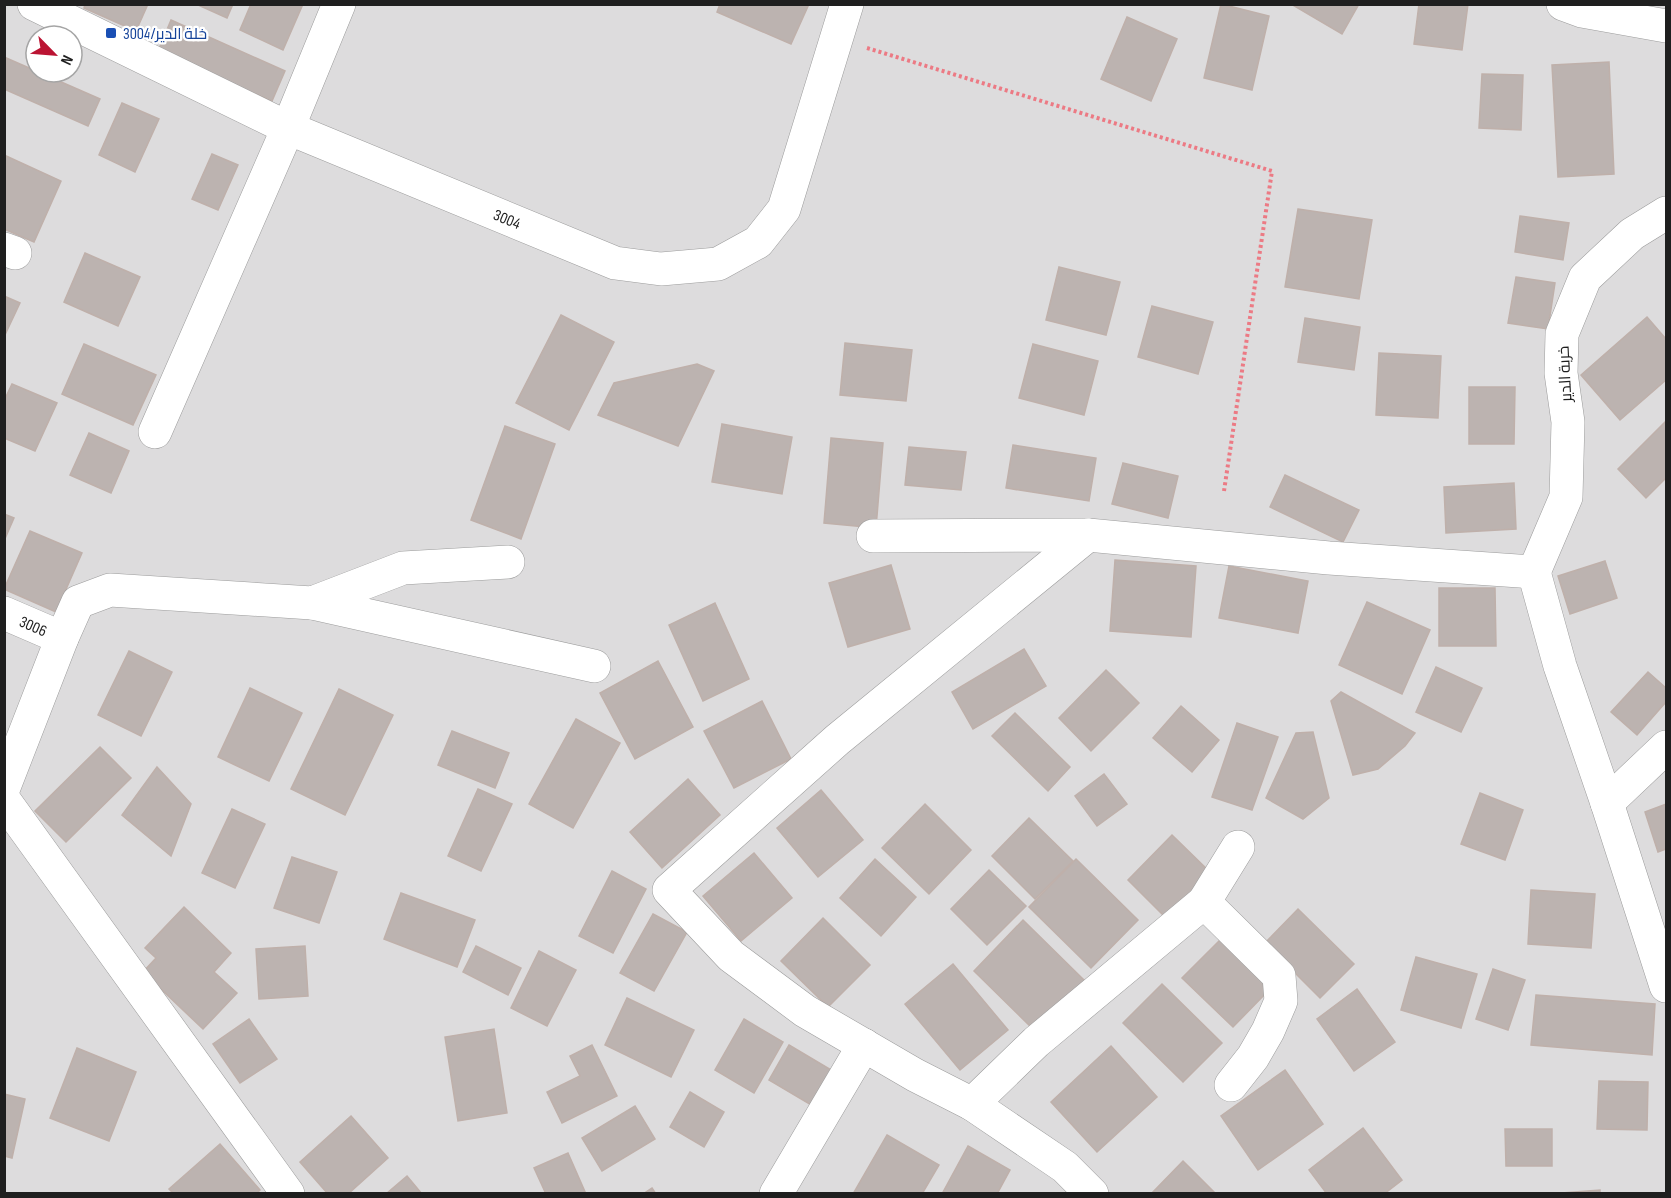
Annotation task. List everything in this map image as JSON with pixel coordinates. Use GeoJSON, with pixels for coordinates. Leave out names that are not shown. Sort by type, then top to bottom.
{"type":"FeatureCollection","features":[{"type":"Feature","properties":{"kind":"street","name":"3004"},"geometry":{"type":"LineString","coordinates":[[34,4],[288,128],[615,263],[661,269],[718,264],[758,242],[784,209],[847,4]]}},
{"type":"Feature","properties":{"kind":"street"},"geometry":{"type":"LineString","coordinates":[[155,432],[288,128],[339,4]]}},
{"type":"Feature","properties":{"kind":"street"},"geometry":{"type":"LineString","coordinates":[[1563,4],[1582,11],[1666,26]]}},
{"type":"Feature","properties":{"kind":"street","name":"خربة الدير"},"geometry":{"type":"LineString","coordinates":[[1534,572],[1566,497],[1568,422],[1561,373],[1562,334],[1585,278],[1632,234],[1666,213]]}},
{"type":"Feature","properties":{"kind":"street"},"geometry":{"type":"LineString","coordinates":[[1088,535],[837,740],[669,890],[731,956],[805,1011],[972,1104],[1065,1167],[1092,1194]]}},
{"type":"Feature","properties":{"kind":"street"},"geometry":{"type":"LineString","coordinates":[[873,536],[1088,535],[1329,558],[1534,572],[1560,666],[1666,986]]}},
{"type":"Feature","properties":{"kind":"street"},"geometry":{"type":"LineString","coordinates":[[312,603],[403,568],[508,562]]}},
{"type":"Feature","properties":{"kind":"street"},"geometry":{"type":"LineString","coordinates":[[4,788],[78,602],[110,590],[312,603],[594,666]]}},
{"type":"Feature","properties":{"kind":"street","name":"3006"},"geometry":{"type":"LineString","coordinates":[[4,613],[62,638]]}},
{"type":"Feature","properties":{"kind":"street"},"geometry":{"type":"LineString","coordinates":[[1607,803],[1666,747]]}},
{"type":"Feature","properties":{"kind":"street"},"geometry":{"type":"LineString","coordinates":[[4,800],[288,1194]]}},
{"type":"Feature","properties":{"kind":"street"},"geometry":{"type":"LineString","coordinates":[[972,1104],[1036,1042],[1203,902],[1238,847]]}},
{"type":"Feature","properties":{"kind":"street"},"geometry":{"type":"LineString","coordinates":[[1203,902],[1279,976],[1281,1001],[1268,1031],[1253,1057],[1231,1084]]}},
{"type":"Feature","properties":{"kind":"street"},"geometry":{"type":"LineString","coordinates":[[776,1194],[864,1045]]}},
{"type":"Feature","properties":{"kind":"path"},"geometry":{"type":"LineString","coordinates":[[836,38],[1272,171],[1224,491]]}},
{"type":"Feature","properties":{"kind":"shaded area"},"geometry":{"type":"Polygon","coordinates":[[[5,5],[1666,5],[1666,1193],[5,1193],[5,5]]]}},
{"type":"Feature","properties":{"kind":"building"},"geometry":{"type":"Polygon","coordinates":[[[85,4],[148,4],[136,31],[84,8],[85,4]]]}},
{"type":"Feature","properties":{"kind":"building"},"geometry":{"type":"Polygon","coordinates":[[[196,4],[233,4],[227,18],[196,4]]]}},
{"type":"Feature","properties":{"kind":"building"},"geometry":{"type":"Polygon","coordinates":[[[251,4],[303,4],[283,50],[240,30],[251,4]]]}},
{"type":"Feature","properties":{"kind":"building"},"geometry":{"type":"Polygon","coordinates":[[[720,4],[809,4],[791,44],[717,12],[720,4]]]}},
{"type":"Feature","properties":{"kind":"building"},"geometry":{"type":"Polygon","coordinates":[[[1221,4],[1269,16],[1252,90],[1204,78],[1221,4]]]}},
{"type":"Feature","properties":{"kind":"building"},"geometry":{"type":"Polygon","coordinates":[[[1291,4],[1359,4],[1342,34],[1291,4]]]}},
{"type":"Feature","properties":{"kind":"building"},"geometry":{"type":"Polygon","coordinates":[[[1419,4],[1468,4],[1462,50],[1414,44],[1419,4]]]}},
{"type":"Feature","properties":{"kind":"building"},"geometry":{"type":"Polygon","coordinates":[[[1127,17],[1177,39],[1151,101],[1101,79],[1127,17]]]}},
{"type":"Feature","properties":{"kind":"building"},"geometry":{"type":"Polygon","coordinates":[[[171,20],[285,71],[272,101],[158,51],[171,20]]]}},
{"type":"Feature","properties":{"kind":"building"},"geometry":{"type":"Polygon","coordinates":[[[4,57],[24,66],[24,84],[66,84],[100,99],[88,126],[4,89],[4,57]]]}},
{"type":"Feature","properties":{"kind":"building"},"geometry":{"type":"Polygon","coordinates":[[[1609,62],[1614,174],[1558,177],[1552,65],[1609,62]]]}},
{"type":"Feature","properties":{"kind":"building"},"geometry":{"type":"Polygon","coordinates":[[[1482,74],[1523,75],[1521,130],[1479,128],[1482,74]]]}},
{"type":"Feature","properties":{"kind":"building"},"geometry":{"type":"Polygon","coordinates":[[[122,103],[159,119],[135,172],[99,155],[122,103]]]}},
{"type":"Feature","properties":{"kind":"building"},"geometry":{"type":"Polygon","coordinates":[[[212,154],[238,165],[218,210],[192,199],[212,154]]]}},
{"type":"Feature","properties":{"kind":"building"},"geometry":{"type":"Polygon","coordinates":[[[4,155],[61,181],[34,242],[4,229],[4,155]]]}},
{"type":"Feature","properties":{"kind":"building"},"geometry":{"type":"Polygon","coordinates":[[[1298,209],[1372,220],[1359,299],[1285,287],[1298,209]]]}},
{"type":"Feature","properties":{"kind":"building"},"geometry":{"type":"Polygon","coordinates":[[[1520,216],[1569,223],[1563,260],[1515,252],[1520,216]]]}},
{"type":"Feature","properties":{"kind":"building"},"geometry":{"type":"Polygon","coordinates":[[[85,253],[140,277],[118,326],[64,302],[85,253]]]}},
{"type":"Feature","properties":{"kind":"building"},"geometry":{"type":"Polygon","coordinates":[[[1059,267],[1120,282],[1106,335],[1046,320],[1059,267]]]}},
{"type":"Feature","properties":{"kind":"building"},"geometry":{"type":"Polygon","coordinates":[[[1516,277],[1555,283],[1548,329],[1508,323],[1516,277]]]}},
{"type":"Feature","properties":{"kind":"building"},"geometry":{"type":"Polygon","coordinates":[[[4,296],[20,303],[4,337],[4,296]]]}},
{"type":"Feature","properties":{"kind":"building"},"geometry":{"type":"Polygon","coordinates":[[[1152,306],[1213,322],[1198,374],[1138,357],[1152,306]]]}},
{"type":"Feature","properties":{"kind":"building"},"geometry":{"type":"Polygon","coordinates":[[[561,315],[614,342],[569,430],[516,403],[561,315]]]}},
{"type":"Feature","properties":{"kind":"building"},"geometry":{"type":"Polygon","coordinates":[[[1647,317],[1666,339],[1666,380],[1620,420],[1581,375],[1647,317]]]}},
{"type":"Feature","properties":{"kind":"building"},"geometry":{"type":"Polygon","coordinates":[[[1305,318],[1360,327],[1354,370],[1298,362],[1305,318]]]}},
{"type":"Feature","properties":{"kind":"building"},"geometry":{"type":"Polygon","coordinates":[[[845,343],[912,350],[906,401],[840,395],[845,343]]]}},
{"type":"Feature","properties":{"kind":"building"},"geometry":{"type":"Polygon","coordinates":[[[84,344],[156,375],[133,425],[62,394],[84,344]]]}},
{"type":"Feature","properties":{"kind":"building"},"geometry":{"type":"Polygon","coordinates":[[[1033,344],[1098,361],[1084,415],[1019,398],[1033,344]]]}},
{"type":"Feature","properties":{"kind":"building"},"geometry":{"type":"Polygon","coordinates":[[[1379,353],[1441,356],[1438,418],[1376,415],[1379,353]]]}},
{"type":"Feature","properties":{"kind":"building"},"geometry":{"type":"Polygon","coordinates":[[[697,364],[714,371],[678,446],[598,415],[614,383],[697,364]]]}},
{"type":"Feature","properties":{"kind":"building"},"geometry":{"type":"Polygon","coordinates":[[[12,384],[57,403],[35,451],[4,438],[4,401],[12,384]]]}},
{"type":"Feature","properties":{"kind":"building"},"geometry":{"type":"Polygon","coordinates":[[[1469,387],[1515,387],[1514,444],[1469,444],[1469,387]]]}},
{"type":"Feature","properties":{"kind":"building"},"geometry":{"type":"Polygon","coordinates":[[[1666,421],[1666,478],[1646,498],[1618,469],[1666,421]]]}},
{"type":"Feature","properties":{"kind":"building"},"geometry":{"type":"Polygon","coordinates":[[[722,424],[792,437],[782,494],[712,482],[722,424]]]}},
{"type":"Feature","properties":{"kind":"building"},"geometry":{"type":"Polygon","coordinates":[[[505,426],[555,444],[521,539],[471,520],[505,426]]]}},
{"type":"Feature","properties":{"kind":"building"},"geometry":{"type":"Polygon","coordinates":[[[89,433],[129,451],[111,493],[70,475],[89,433]]]}},
{"type":"Feature","properties":{"kind":"building"},"geometry":{"type":"Polygon","coordinates":[[[831,438],[883,443],[876,528],[824,523],[831,438]]]}},
{"type":"Feature","properties":{"kind":"building"},"geometry":{"type":"Polygon","coordinates":[[[1013,445],[1096,458],[1089,501],[1006,488],[1013,445]]]}},
{"type":"Feature","properties":{"kind":"building"},"geometry":{"type":"Polygon","coordinates":[[[909,447],[966,452],[961,490],[905,485],[909,447]]]}},
{"type":"Feature","properties":{"kind":"building"},"geometry":{"type":"Polygon","coordinates":[[[1123,463],[1178,476],[1168,518],[1112,504],[1123,463]]]}},
{"type":"Feature","properties":{"kind":"building"},"geometry":{"type":"Polygon","coordinates":[[[1285,475],[1359,510],[1343,542],[1270,507],[1285,475]]]}},
{"type":"Feature","properties":{"kind":"building"},"geometry":{"type":"Polygon","coordinates":[[[1514,483],[1516,529],[1446,533],[1444,487],[1514,483]]]}},
{"type":"Feature","properties":{"kind":"building"},"geometry":{"type":"Polygon","coordinates":[[[4,514],[14,518],[4,541],[4,514]]]}},
{"type":"Feature","properties":{"kind":"building"},"geometry":{"type":"Polygon","coordinates":[[[30,531],[82,553],[56,612],[4,589],[30,531]]]}},
{"type":"Feature","properties":{"kind":"building"},"geometry":{"type":"Polygon","coordinates":[[[1115,560],[1196,566],[1191,637],[1110,631],[1115,560]]]}},
{"type":"Feature","properties":{"kind":"building"},"geometry":{"type":"Polygon","coordinates":[[[1605,561],[1617,598],[1570,614],[1558,576],[1605,561]]]}},
{"type":"Feature","properties":{"kind":"building"},"geometry":{"type":"Polygon","coordinates":[[[891,565],[910,629],[848,647],[829,583],[891,565]]]}},
{"type":"Feature","properties":{"kind":"building"},"geometry":{"type":"Polygon","coordinates":[[[1229,566],[1308,581],[1298,633],[1219,618],[1229,566]]]}},
{"type":"Feature","properties":{"kind":"building"},"geometry":{"type":"Polygon","coordinates":[[[1439,588],[1495,588],[1496,646],[1439,646],[1439,588]]]}},
{"type":"Feature","properties":{"kind":"building"},"geometry":{"type":"Polygon","coordinates":[[[1367,602],[1430,630],[1402,694],[1339,665],[1367,602]]]}},
{"type":"Feature","properties":{"kind":"building"},"geometry":{"type":"Polygon","coordinates":[[[715,603],[749,679],[703,701],[669,625],[715,603]]]}},
{"type":"Feature","properties":{"kind":"building"},"geometry":{"type":"Polygon","coordinates":[[[1024,649],[1046,686],[973,729],[952,692],[1024,649]]]}},
{"type":"Feature","properties":{"kind":"building"},"geometry":{"type":"Polygon","coordinates":[[[129,651],[172,672],[141,736],[98,715],[129,651]]]}},
{"type":"Feature","properties":{"kind":"building"},"geometry":{"type":"Polygon","coordinates":[[[658,661],[693,727],[635,759],[600,693],[658,661]]]}},
{"type":"Feature","properties":{"kind":"building"},"geometry":{"type":"Polygon","coordinates":[[[1436,667],[1482,688],[1461,732],[1416,712],[1436,667]]]}},
{"type":"Feature","properties":{"kind":"building"},"geometry":{"type":"Polygon","coordinates":[[[1106,670],[1139,703],[1091,751],[1059,718],[1106,670]]]}},
{"type":"Feature","properties":{"kind":"building"},"geometry":{"type":"Polygon","coordinates":[[[1648,672],[1666,688],[1666,702],[1637,735],[1611,712],[1648,672]]]}},
{"type":"Feature","properties":{"kind":"building"},"geometry":{"type":"Polygon","coordinates":[[[250,688],[302,713],[269,781],[218,757],[250,688]]]}},
{"type":"Feature","properties":{"kind":"building"},"geometry":{"type":"Polygon","coordinates":[[[339,689],[393,715],[345,815],[291,789],[339,689]]]}},
{"type":"Feature","properties":{"kind":"building"},"geometry":{"type":"Polygon","coordinates":[[[1341,692],[1415,733],[1405,746],[1378,769],[1353,775],[1331,701],[1341,692]]]}},
{"type":"Feature","properties":{"kind":"building"},"geometry":{"type":"Polygon","coordinates":[[[762,701],[791,759],[734,788],[704,731],[762,701]]]}},
{"type":"Feature","properties":{"kind":"building"},"geometry":{"type":"Polygon","coordinates":[[[1181,706],[1219,740],[1192,772],[1153,738],[1181,706]]]}},
{"type":"Feature","properties":{"kind":"building"},"geometry":{"type":"Polygon","coordinates":[[[1015,713],[1070,767],[1048,791],[992,736],[1015,713]]]}},
{"type":"Feature","properties":{"kind":"building"},"geometry":{"type":"Polygon","coordinates":[[[576,719],[620,743],[573,828],[529,804],[576,719]]]}},
{"type":"Feature","properties":{"kind":"building"},"geometry":{"type":"Polygon","coordinates":[[[1237,723],[1278,737],[1252,810],[1212,797],[1237,723]]]}},
{"type":"Feature","properties":{"kind":"building"},"geometry":{"type":"Polygon","coordinates":[[[452,731],[509,753],[495,788],[438,765],[452,731]]]}},
{"type":"Feature","properties":{"kind":"building"},"geometry":{"type":"Polygon","coordinates":[[[1313,732],[1329,798],[1303,819],[1266,798],[1296,733],[1313,732]]]}},
{"type":"Feature","properties":{"kind":"building"},"geometry":{"type":"Polygon","coordinates":[[[100,747],[131,778],[66,842],[35,811],[100,747]]]}},
{"type":"Feature","properties":{"kind":"building"},"geometry":{"type":"Polygon","coordinates":[[[157,767],[191,804],[171,856],[122,815],[157,767]]]}},
{"type":"Feature","properties":{"kind":"building"},"geometry":{"type":"Polygon","coordinates":[[[1104,774],[1127,804],[1097,826],[1075,796],[1104,774]]]}},
{"type":"Feature","properties":{"kind":"building"},"geometry":{"type":"Polygon","coordinates":[[[688,779],[720,815],[662,868],[630,832],[688,779]]]}},
{"type":"Feature","properties":{"kind":"building"},"geometry":{"type":"Polygon","coordinates":[[[478,789],[512,804],[481,871],[448,856],[478,789]]]}},
{"type":"Feature","properties":{"kind":"building"},"geometry":{"type":"Polygon","coordinates":[[[821,790],[863,840],[818,877],[777,828],[821,790]]]}},
{"type":"Feature","properties":{"kind":"building"},"geometry":{"type":"Polygon","coordinates":[[[1480,793],[1523,810],[1505,860],[1461,844],[1480,793]]]}},
{"type":"Feature","properties":{"kind":"building"},"geometry":{"type":"Polygon","coordinates":[[[925,804],[971,850],[929,894],[882,848],[925,804]]]}},
{"type":"Feature","properties":{"kind":"building"},"geometry":{"type":"Polygon","coordinates":[[[1666,804],[1666,849],[1658,852],[1645,812],[1666,804]]]}},
{"type":"Feature","properties":{"kind":"building"},"geometry":{"type":"Polygon","coordinates":[[[232,809],[265,824],[235,888],[202,873],[232,809]]]}},
{"type":"Feature","properties":{"kind":"building"},"geometry":{"type":"Polygon","coordinates":[[[1029,818],[1073,861],[1035,899],[992,856],[1029,818]]]}},
{"type":"Feature","properties":{"kind":"building"},"geometry":{"type":"Polygon","coordinates":[[[1172,835],[1213,875],[1168,920],[1128,880],[1172,835]]]}},
{"type":"Feature","properties":{"kind":"building"},"geometry":{"type":"Polygon","coordinates":[[[754,853],[792,898],[741,941],[703,896],[754,853]]]}},
{"type":"Feature","properties":{"kind":"building"},"geometry":{"type":"Polygon","coordinates":[[[292,857],[337,872],[319,923],[274,908],[292,857]]]}},
{"type":"Feature","properties":{"kind":"building"},"geometry":{"type":"Polygon","coordinates":[[[875,859],[916,897],[881,936],[840,898],[875,859]]]}},
{"type":"Feature","properties":{"kind":"building"},"geometry":{"type":"Polygon","coordinates":[[[1076,859],[1138,920],[1091,968],[1029,907],[1076,859]]]}},
{"type":"Feature","properties":{"kind":"building"},"geometry":{"type":"Polygon","coordinates":[[[989,870],[1026,906],[987,945],[951,909],[989,870]]]}},
{"type":"Feature","properties":{"kind":"building"},"geometry":{"type":"Polygon","coordinates":[[[612,871],[646,889],[613,953],[579,936],[612,871]]]}},
{"type":"Feature","properties":{"kind":"building"},"geometry":{"type":"Polygon","coordinates":[[[1531,890],[1595,894],[1591,948],[1528,944],[1531,890]]]}},
{"type":"Feature","properties":{"kind":"building"},"geometry":{"type":"Polygon","coordinates":[[[401,893],[475,920],[457,967],[384,939],[401,893]]]}},
{"type":"Feature","properties":{"kind":"building"},"geometry":{"type":"Polygon","coordinates":[[[184,907],[231,953],[214,972],[237,993],[203,1029],[143,972],[156,958],[145,948],[184,907]]]}},
{"type":"Feature","properties":{"kind":"building"},"geometry":{"type":"Polygon","coordinates":[[[1298,909],[1354,964],[1320,998],[1265,943],[1298,909]]]}},
{"type":"Feature","properties":{"kind":"building"},"geometry":{"type":"Polygon","coordinates":[[[653,914],[687,932],[654,991],[620,973],[653,914]]]}},
{"type":"Feature","properties":{"kind":"building"},"geometry":{"type":"Polygon","coordinates":[[[823,918],[870,965],[828,1007],[781,961],[823,918]]]}},
{"type":"Feature","properties":{"kind":"building"},"geometry":{"type":"Polygon","coordinates":[[[1023,920],[1085,981],[1035,1031],[974,971],[1023,920]]]}},
{"type":"Feature","properties":{"kind":"building"},"geometry":{"type":"Polygon","coordinates":[[[1221,939],[1271,988],[1233,1027],[1182,978],[1221,939]]]}},
{"type":"Feature","properties":{"kind":"building"},"geometry":{"type":"Polygon","coordinates":[[[305,946],[308,996],[259,999],[256,949],[305,946]]]}},
{"type":"Feature","properties":{"kind":"building"},"geometry":{"type":"Polygon","coordinates":[[[476,946],[521,968],[508,995],[463,972],[476,946]]]}},
{"type":"Feature","properties":{"kind":"building"},"geometry":{"type":"Polygon","coordinates":[[[539,951],[576,970],[547,1026],[511,1008],[539,951]]]}},
{"type":"Feature","properties":{"kind":"building"},"geometry":{"type":"Polygon","coordinates":[[[1416,957],[1477,974],[1461,1028],[1401,1010],[1416,957]]]}},
{"type":"Feature","properties":{"kind":"building"},"geometry":{"type":"Polygon","coordinates":[[[953,964],[1008,1030],[960,1070],[905,1004],[953,964]]]}},
{"type":"Feature","properties":{"kind":"building"},"geometry":{"type":"Polygon","coordinates":[[[1493,969],[1525,980],[1508,1030],[1476,1019],[1493,969]]]}},
{"type":"Feature","properties":{"kind":"building"},"geometry":{"type":"Polygon","coordinates":[[[1162,984],[1222,1043],[1183,1082],[1123,1023],[1162,984]]]}},
{"type":"Feature","properties":{"kind":"building"},"geometry":{"type":"Polygon","coordinates":[[[1357,989],[1395,1042],[1354,1071],[1317,1019],[1357,989]]]}},
{"type":"Feature","properties":{"kind":"building"},"geometry":{"type":"Polygon","coordinates":[[[1536,995],[1655,1004],[1652,1055],[1531,1045],[1536,995]]]}},
{"type":"Feature","properties":{"kind":"building"},"geometry":{"type":"Polygon","coordinates":[[[627,998],[694,1030],[671,1077],[605,1045],[627,998]]]}},
{"type":"Feature","properties":{"kind":"building"},"geometry":{"type":"Polygon","coordinates":[[[249,1019],[277,1059],[240,1083],[213,1044],[249,1019]]]}},
{"type":"Feature","properties":{"kind":"building"},"geometry":{"type":"Polygon","coordinates":[[[744,1019],[783,1042],[754,1093],[715,1070],[744,1019]]]}},
{"type":"Feature","properties":{"kind":"building"},"geometry":{"type":"Polygon","coordinates":[[[494,1029],[507,1113],[458,1121],[445,1037],[494,1029]]]}},
{"type":"Feature","properties":{"kind":"building"},"geometry":{"type":"Polygon","coordinates":[[[592,1045],[617,1096],[562,1123],[547,1092],[580,1076],[570,1056],[592,1045]]]}},
{"type":"Feature","properties":{"kind":"building"},"geometry":{"type":"Polygon","coordinates":[[[789,1045],[838,1074],[818,1109],[769,1080],[789,1045]]]}},
{"type":"Feature","properties":{"kind":"building"},"geometry":{"type":"Polygon","coordinates":[[[1111,1046],[1157,1097],[1097,1152],[1051,1102],[1111,1046]]]}},
{"type":"Feature","properties":{"kind":"building"},"geometry":{"type":"Polygon","coordinates":[[[77,1048],[136,1072],[109,1141],[50,1118],[77,1048]]]}},
{"type":"Feature","properties":{"kind":"building"},"geometry":{"type":"Polygon","coordinates":[[[1285,1070],[1323,1124],[1258,1170],[1221,1116],[1285,1070]]]}},
{"type":"Feature","properties":{"kind":"building"},"geometry":{"type":"Polygon","coordinates":[[[1599,1081],[1648,1082],[1647,1130],[1597,1129],[1599,1081]]]}},
{"type":"Feature","properties":{"kind":"building"},"geometry":{"type":"Polygon","coordinates":[[[690,1092],[724,1112],[704,1147],[670,1127],[690,1092]]]}},
{"type":"Feature","properties":{"kind":"building"},"geometry":{"type":"Polygon","coordinates":[[[4,1094],[25,1099],[12,1158],[4,1156],[4,1094]]]}},
{"type":"Feature","properties":{"kind":"building"},"geometry":{"type":"Polygon","coordinates":[[[635,1106],[655,1139],[602,1171],[582,1138],[635,1106]]]}},
{"type":"Feature","properties":{"kind":"building"},"geometry":{"type":"Polygon","coordinates":[[[351,1116],[388,1158],[348,1194],[328,1194],[300,1162],[351,1116]]]}},
{"type":"Feature","properties":{"kind":"building"},"geometry":{"type":"Polygon","coordinates":[[[1363,1128],[1402,1180],[1384,1194],[1327,1194],[1309,1170],[1363,1128]]]}},
{"type":"Feature","properties":{"kind":"building"},"geometry":{"type":"Polygon","coordinates":[[[1505,1129],[1552,1129],[1552,1166],[1506,1166],[1505,1129]]]}},
{"type":"Feature","properties":{"kind":"building"},"geometry":{"type":"Polygon","coordinates":[[[887,1135],[939,1165],[922,1194],[853,1194],[887,1135]]]}},
{"type":"Feature","properties":{"kind":"building"},"geometry":{"type":"Polygon","coordinates":[[[220,1144],[260,1190],[256,1194],[174,1194],[169,1189],[220,1144]]]}},
{"type":"Feature","properties":{"kind":"building"},"geometry":{"type":"Polygon","coordinates":[[[968,1146],[1010,1170],[997,1194],[942,1194],[968,1146]]]}},
{"type":"Feature","properties":{"kind":"building"},"geometry":{"type":"Polygon","coordinates":[[[568,1153],[586,1194],[546,1194],[534,1168],[568,1153]]]}},
{"type":"Feature","properties":{"kind":"building"},"geometry":{"type":"Polygon","coordinates":[[[1183,1161],[1216,1194],[1151,1194],[1183,1161]]]}},
{"type":"Feature","properties":{"kind":"building"},"geometry":{"type":"Polygon","coordinates":[[[407,1176],[422,1194],[386,1194],[407,1176]]]}},
{"type":"Feature","properties":{"kind":"building"},"geometry":{"type":"Polygon","coordinates":[[[652,1188],[656,1194],[643,1194],[652,1188]]]}},
{"type":"Feature","properties":{"kind":"building"},"geometry":{"type":"Polygon","coordinates":[[[1600,1190],[1600,1194],[1562,1194],[1562,1193],[1600,1190]]]}},
{"type":"Feature","properties":{"kind":"place","name":"خلة الدير/3004"},"geometry":{"type":"Point","coordinates":[111,33]}}]}
